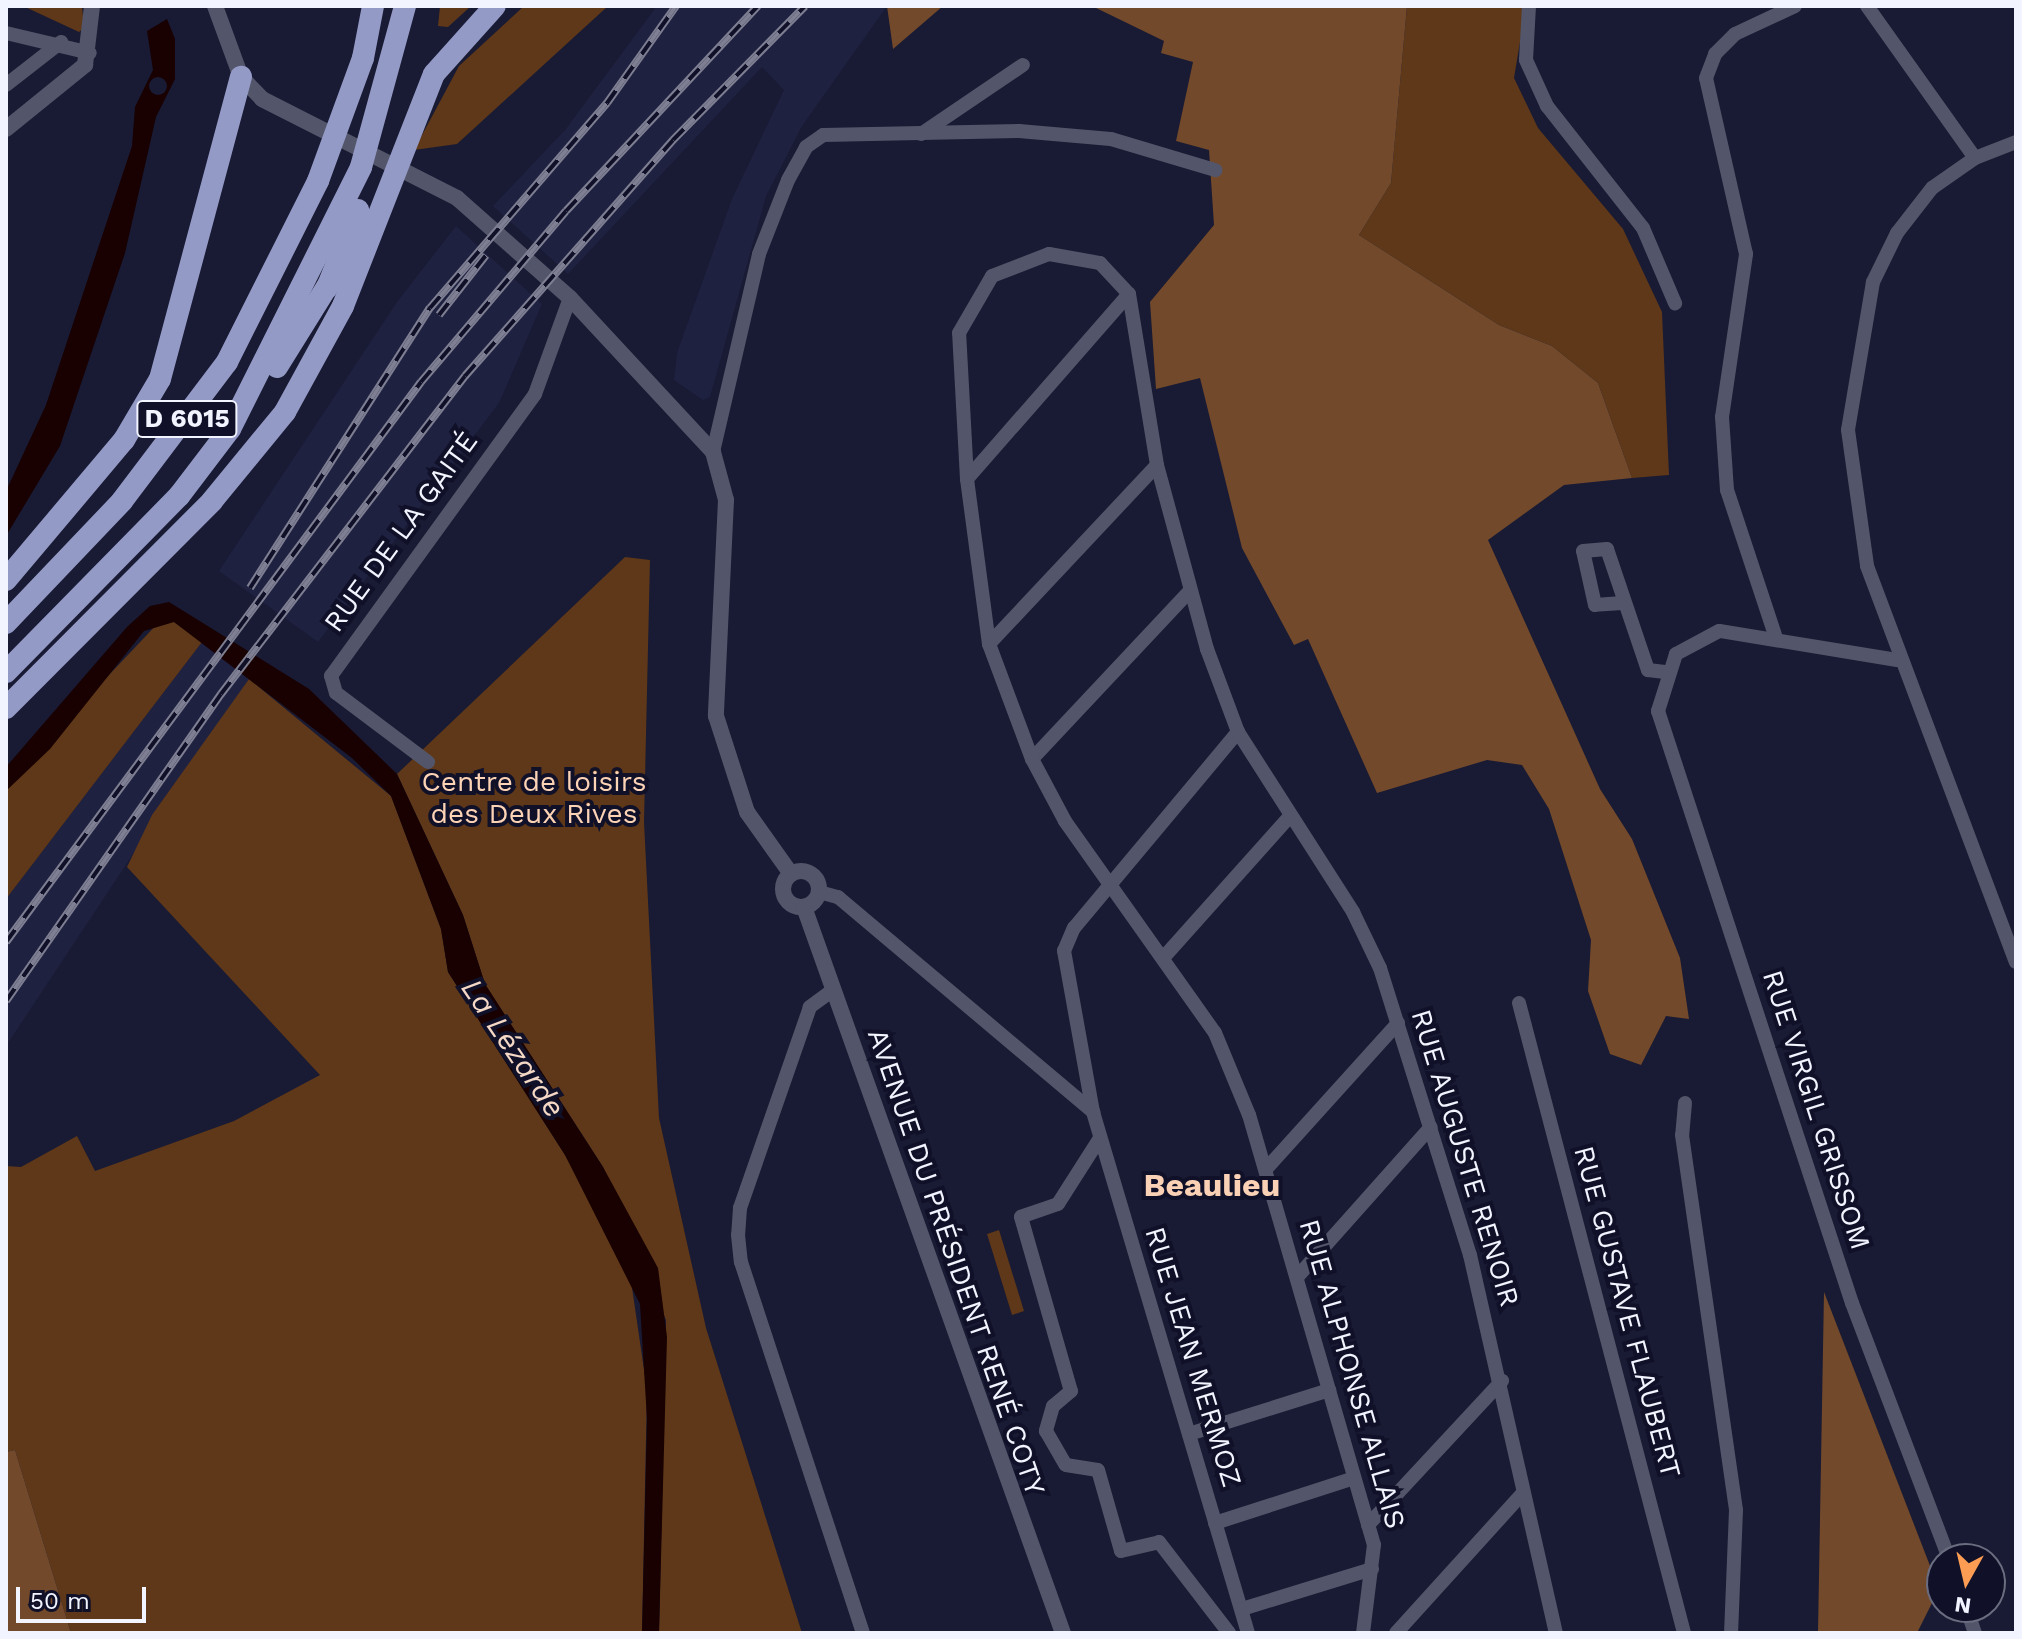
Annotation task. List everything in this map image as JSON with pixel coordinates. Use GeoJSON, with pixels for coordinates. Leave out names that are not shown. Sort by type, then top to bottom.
{"type":"FeatureCollection","features":[{"type":"Feature","properties":{"kind":"highway","name":"D 6015"},"geometry":{"type":"LineString","coordinates":[[6,623],[122,501],[211,385],[259,306],[318,181],[344,111],[373,6]]}},
{"type":"Feature","properties":{"kind":"highway","name":"D 6015"},"geometry":{"type":"LineString","coordinates":[[389,137],[405,6]]}},
{"type":"Feature","properties":{"kind":"highway","name":"D 6015"},"geometry":{"type":"LineString","coordinates":[[6,672],[179,496],[230,429],[327,288],[389,137],[419,6]]}},
{"type":"Feature","properties":{"kind":"highway"},"geometry":{"type":"LineString","coordinates":[[389,137],[443,59],[495,6]]}},
{"type":"Feature","properties":{"kind":"highway"},"geometry":{"type":"LineString","coordinates":[[6,580],[124,440],[160,379],[241,77]]}},
{"type":"Feature","properties":{"kind":"highway"},"geometry":{"type":"LineString","coordinates":[[6,708],[212,501],[285,412],[343,306],[364,199]]}},
{"type":"Feature","properties":{"kind":"highway","name":"D 6015"},"geometry":{"type":"LineString","coordinates":[[230,429],[364,199]]}},
{"type":"Feature","properties":{"kind":"street"},"geometry":{"type":"LineString","coordinates":[[6,129],[78,72],[90,53],[92,6]]}},
{"type":"Feature","properties":{"kind":"street","name":"AVENUE DU PRÉSIDENT RENÉ COTY"},"geometry":{"type":"LineString","coordinates":[[215,6],[241,77],[262,99],[437,183],[570,298],[713,452],[726,500],[716,716],[747,812],[791,874]]}},
{"type":"Feature","properties":{"kind":"street"},"geometry":{"type":"LineString","coordinates":[[1529,6],[1526,60],[1547,106],[1643,228],[1675,303]]}},
{"type":"Feature","properties":{"kind":"street"},"geometry":{"type":"LineString","coordinates":[[1775,635],[1727,490],[1722,417],[1746,254],[1706,78],[1715,54],[1735,34],[1772,11],[1795,6]]}},
{"type":"Feature","properties":{"kind":"street"},"geometry":{"type":"LineString","coordinates":[[1867,6],[1975,158]]}},
{"type":"Feature","properties":{"kind":"street"},"geometry":{"type":"LineString","coordinates":[[6,33],[61,42],[90,53]]}},
{"type":"Feature","properties":{"kind":"street"},"geometry":{"type":"LineString","coordinates":[[6,85],[61,42]]}},
{"type":"Feature","properties":{"kind":"street"},"geometry":{"type":"LineString","coordinates":[[921,134],[1023,65]]}},
{"type":"Feature","properties":{"kind":"street"},"geometry":{"type":"LineString","coordinates":[[713,452],[759,254],[806,147],[823,135],[855,130],[1111,139],[1215,170]]}},
{"type":"Feature","properties":{"kind":"street"},"geometry":{"type":"LineString","coordinates":[[2016,142],[1975,158],[1932,188],[1897,233],[1873,282],[1855,359],[1848,430],[1853,504],[1897,660],[2016,962]]}},
{"type":"Feature","properties":{"kind":"street","name":"RUE ALPHONSE ALLAIS"},"geometry":{"type":"LineString","coordinates":[[1129,294],[1100,263],[1072,253],[1024,260],[992,276],[959,333],[967,479],[989,644],[1032,759],[1108,886],[1164,957],[1215,1033],[1266,1169],[1299,1275],[1368,1525],[1372,1569],[1363,1633]]}},
{"type":"Feature","properties":{"kind":"street"},"geometry":{"type":"LineString","coordinates":[[967,479],[1129,294]]}},
{"type":"Feature","properties":{"kind":"street","name":"RUE AUGUSTE RENOIR"},"geometry":{"type":"LineString","coordinates":[[1129,294],[1157,465],[1188,593],[1238,732],[1289,817],[1353,912],[1398,1023],[1431,1127],[1502,1381],[1556,1633]]}},
{"type":"Feature","properties":{"kind":"street","name":"RUE DE LA GAITÉ"},"geometry":{"type":"LineString","coordinates":[[428,762],[336,693],[331,676],[535,394],[570,298]]}},
{"type":"Feature","properties":{"kind":"street"},"geometry":{"type":"LineString","coordinates":[[989,644],[1157,465]]}},
{"type":"Feature","properties":{"kind":"street"},"geometry":{"type":"LineString","coordinates":[[1032,759],[1188,593]]}},
{"type":"Feature","properties":{"kind":"street"},"geometry":{"type":"LineString","coordinates":[[1622,603],[1648,670],[1665,672],[1705,634],[1775,635],[1897,660]]}},
{"type":"Feature","properties":{"kind":"street","name":"RUE VIRGIL GRISSOM"},"geometry":{"type":"LineString","coordinates":[[1665,672],[1658,711],[1672,756],[1852,1303],[1943,1543]]}},
{"type":"Feature","properties":{"kind":"street","name":"RUE JEAN MERMOZ"},"geometry":{"type":"LineString","coordinates":[[1238,732],[1108,886],[1064,951],[1100,1138],[1248,1633]]}},
{"type":"Feature","properties":{"kind":"street"},"geometry":{"type":"LineString","coordinates":[[1164,957],[1289,817]]}},
{"type":"Feature","properties":{"kind":"street","name":"AVENUE DU PRÉSIDENT RENÉ COTY"},"geometry":{"type":"LineString","coordinates":[[791,874],[814,875],[819,892]]}},
{"type":"Feature","properties":{"kind":"street","name":"AVENUE DU PRÉSIDENT RENÉ COTY"},"geometry":{"type":"LineString","coordinates":[[791,874],[784,896],[804,907],[1063,1633]]}},
{"type":"Feature","properties":{"kind":"street"},"geometry":{"type":"LineString","coordinates":[[804,907],[819,892],[838,897],[1093,1112]]}},
{"type":"Feature","properties":{"kind":"street"},"geometry":{"type":"LineString","coordinates":[[833,990],[810,1007],[740,1208],[738,1235],[741,1262],[863,1633]]}},
{"type":"Feature","properties":{"kind":"street","name":"RUE GUSTAVE FLAUBERT"},"geometry":{"type":"LineString","coordinates":[[1519,1003],[1684,1633]]}},
{"type":"Feature","properties":{"kind":"street"},"geometry":{"type":"LineString","coordinates":[[1266,1169],[1398,1023]]}},
{"type":"Feature","properties":{"kind":"street"},"geometry":{"type":"LineString","coordinates":[[1685,1103],[1682,1135],[1736,1510],[1731,1633]]}},
{"type":"Feature","properties":{"kind":"street"},"geometry":{"type":"LineString","coordinates":[[1299,1275],[1431,1127]]}},
{"type":"Feature","properties":{"kind":"street"},"geometry":{"type":"LineString","coordinates":[[1100,1138],[1058,1204],[1021,1217],[1071,1391],[1053,1406],[1046,1431],[1066,1465],[1098,1470],[1121,1551],[1159,1542],[1229,1633]]}},
{"type":"Feature","properties":{"kind":"street"},"geometry":{"type":"LineString","coordinates":[[1368,1525],[1502,1381]]}},
{"type":"Feature","properties":{"kind":"street"},"geometry":{"type":"LineString","coordinates":[[1189,1434],[1329,1390]]}},
{"type":"Feature","properties":{"kind":"street"},"geometry":{"type":"LineString","coordinates":[[1215,1523],[1354,1478]]}},
{"type":"Feature","properties":{"kind":"street"},"geometry":{"type":"LineString","coordinates":[[1396,1633],[1524,1492]]}},
{"type":"Feature","properties":{"kind":"street"},"geometry":{"type":"LineString","coordinates":[[1242,1609],[1372,1569]]}},
{"type":"Feature","properties":{"kind":"shaded area"},"geometry":{"type":"Polygon","coordinates":[[[657,6],[887,6],[802,126],[766,196],[710,397],[703,400],[674,380],[677,353],[732,199],[784,90],[762,67],[568,274],[493,206],[565,130],[657,6]]]}},
{"type":"Feature","properties":{"kind":"shaded area"},"geometry":{"type":"Polygon","coordinates":[[[887,6],[943,6],[893,49],[887,6]]]}},
{"type":"Feature","properties":{"kind":"shaded area"},"geometry":{"type":"Polygon","coordinates":[[[1092,6],[1407,6],[1391,183],[1359,235],[1499,325],[1552,346],[1598,383],[1632,478],[1564,485],[1488,540],[1600,789],[1632,839],[1680,958],[1689,1019],[1666,1016],[1641,1065],[1610,1054],[1588,991],[1591,940],[1549,809],[1522,765],[1487,760],[1377,793],[1308,639],[1294,645],[1242,548],[1200,378],[1156,389],[1150,302],[1214,225],[1209,150],[1176,141],[1193,62],[1161,53],[1164,41],[1092,6]]]}},
{"type":"Feature","properties":{"kind":"shaded area"},"geometry":{"type":"Polygon","coordinates":[[[456,226],[542,304],[499,403],[318,642],[219,571],[397,302],[456,226]]]}},
{"type":"Feature","properties":{"kind":"shaded area"},"geometry":{"type":"Polygon","coordinates":[[[202,642],[249,679],[6,1046],[6,899],[202,642]]]}},
{"type":"Feature","properties":{"kind":"shaded area"},"geometry":{"type":"Polygon","coordinates":[[[1824,1292],[1926,1555],[1926,1615],[1917,1633],[1818,1633],[1824,1292]]]}},
{"type":"Feature","properties":{"kind":"shaded area"},"geometry":{"type":"Polygon","coordinates":[[[15,1450],[71,1633],[6,1633],[6,1452],[15,1450]]]}},
{"type":"Feature","properties":{"kind":"green space"},"geometry":{"type":"Polygon","coordinates":[[[23,6],[82,6],[84,28],[79,32],[23,6]]]}},
{"type":"Feature","properties":{"kind":"green space"},"geometry":{"type":"Polygon","coordinates":[[[440,6],[471,6],[448,27],[438,26],[440,6]]]}},
{"type":"Feature","properties":{"kind":"green space"},"geometry":{"type":"Polygon","coordinates":[[[524,6],[608,6],[457,144],[414,150],[459,66],[524,6]]]}},
{"type":"Feature","properties":{"kind":"green space"},"geometry":{"type":"Polygon","coordinates":[[[1407,6],[1526,6],[1514,78],[1538,128],[1623,229],[1662,312],[1669,475],[1632,478],[1598,383],[1552,346],[1499,325],[1359,235],[1391,183],[1407,6]]]}},
{"type":"Feature","properties":{"kind":"green space","name":"Centre de loisirs des Deux Rives"},"geometry":{"type":"Polygon","coordinates":[[[625,557],[650,560],[644,822],[659,1118],[706,1328],[802,1633],[659,1633],[666,1320],[603,1167],[485,984],[463,915],[397,774],[625,557]]]}},
{"type":"Feature","properties":{"kind":"green space"},"geometry":{"type":"Polygon","coordinates":[[[159,622],[174,622],[202,642],[6,899],[6,784],[159,622]]]}},
{"type":"Feature","properties":{"kind":"green space"},"geometry":{"type":"Polygon","coordinates":[[[249,679],[391,796],[441,929],[448,972],[565,1155],[630,1274],[647,1390],[642,1633],[71,1633],[15,1450],[6,1452],[6,1166],[21,1167],[77,1136],[95,1171],[234,1121],[320,1075],[127,867],[152,815],[249,679]]]}},
{"type":"Feature","properties":{"kind":"green space"},"geometry":{"type":"Polygon","coordinates":[[[999,1230],[1024,1311],[1012,1315],[987,1234],[999,1230]]]}},
{"type":"Feature","properties":{"kind":"water"},"geometry":{"type":"Polygon","coordinates":[[[167,19],[175,39],[175,79],[156,117],[125,253],[60,446],[6,536],[6,491],[46,405],[132,146],[135,107],[153,70],[147,31],[167,19]]]}},
{"type":"Feature","properties":{"kind":"water","name":"La Lézarde"},"geometry":{"type":"Polygon","coordinates":[[[169,602],[309,689],[397,774],[463,915],[485,984],[603,1167],[658,1268],[667,1337],[659,1633],[642,1633],[647,1419],[640,1304],[565,1155],[448,972],[441,929],[391,796],[352,758],[174,622],[144,631],[50,749],[6,791],[6,767],[127,627],[150,606],[169,602]]]}},
{"type":"Feature","properties":{"kind":"pier"},"geometry":{"type":"Polygon","coordinates":[[[158,77],[167,86],[158,95],[149,86],[158,77]]]}},
{"type":"Feature","properties":{"kind":"railway"},"geometry":{"type":"LineString","coordinates":[[250,588],[430,308],[607,103],[676,6]]}},
{"type":"Feature","properties":{"kind":"railway"},"geometry":{"type":"LineString","coordinates":[[6,942],[421,382],[566,211],[758,6]]}},
{"type":"Feature","properties":{"kind":"railway"},"geometry":{"type":"LineString","coordinates":[[6,1001],[221,694],[465,376],[673,140],[805,6]]}},
{"type":"Feature","properties":{"kind":"railway"},"geometry":{"type":"LineString","coordinates":[[439,315],[486,255]]}},
{"type":"Feature","properties":{"kind":"district","name":"Beaulieu"},"geometry":{"type":"Point","coordinates":[1212,1185]}}]}
